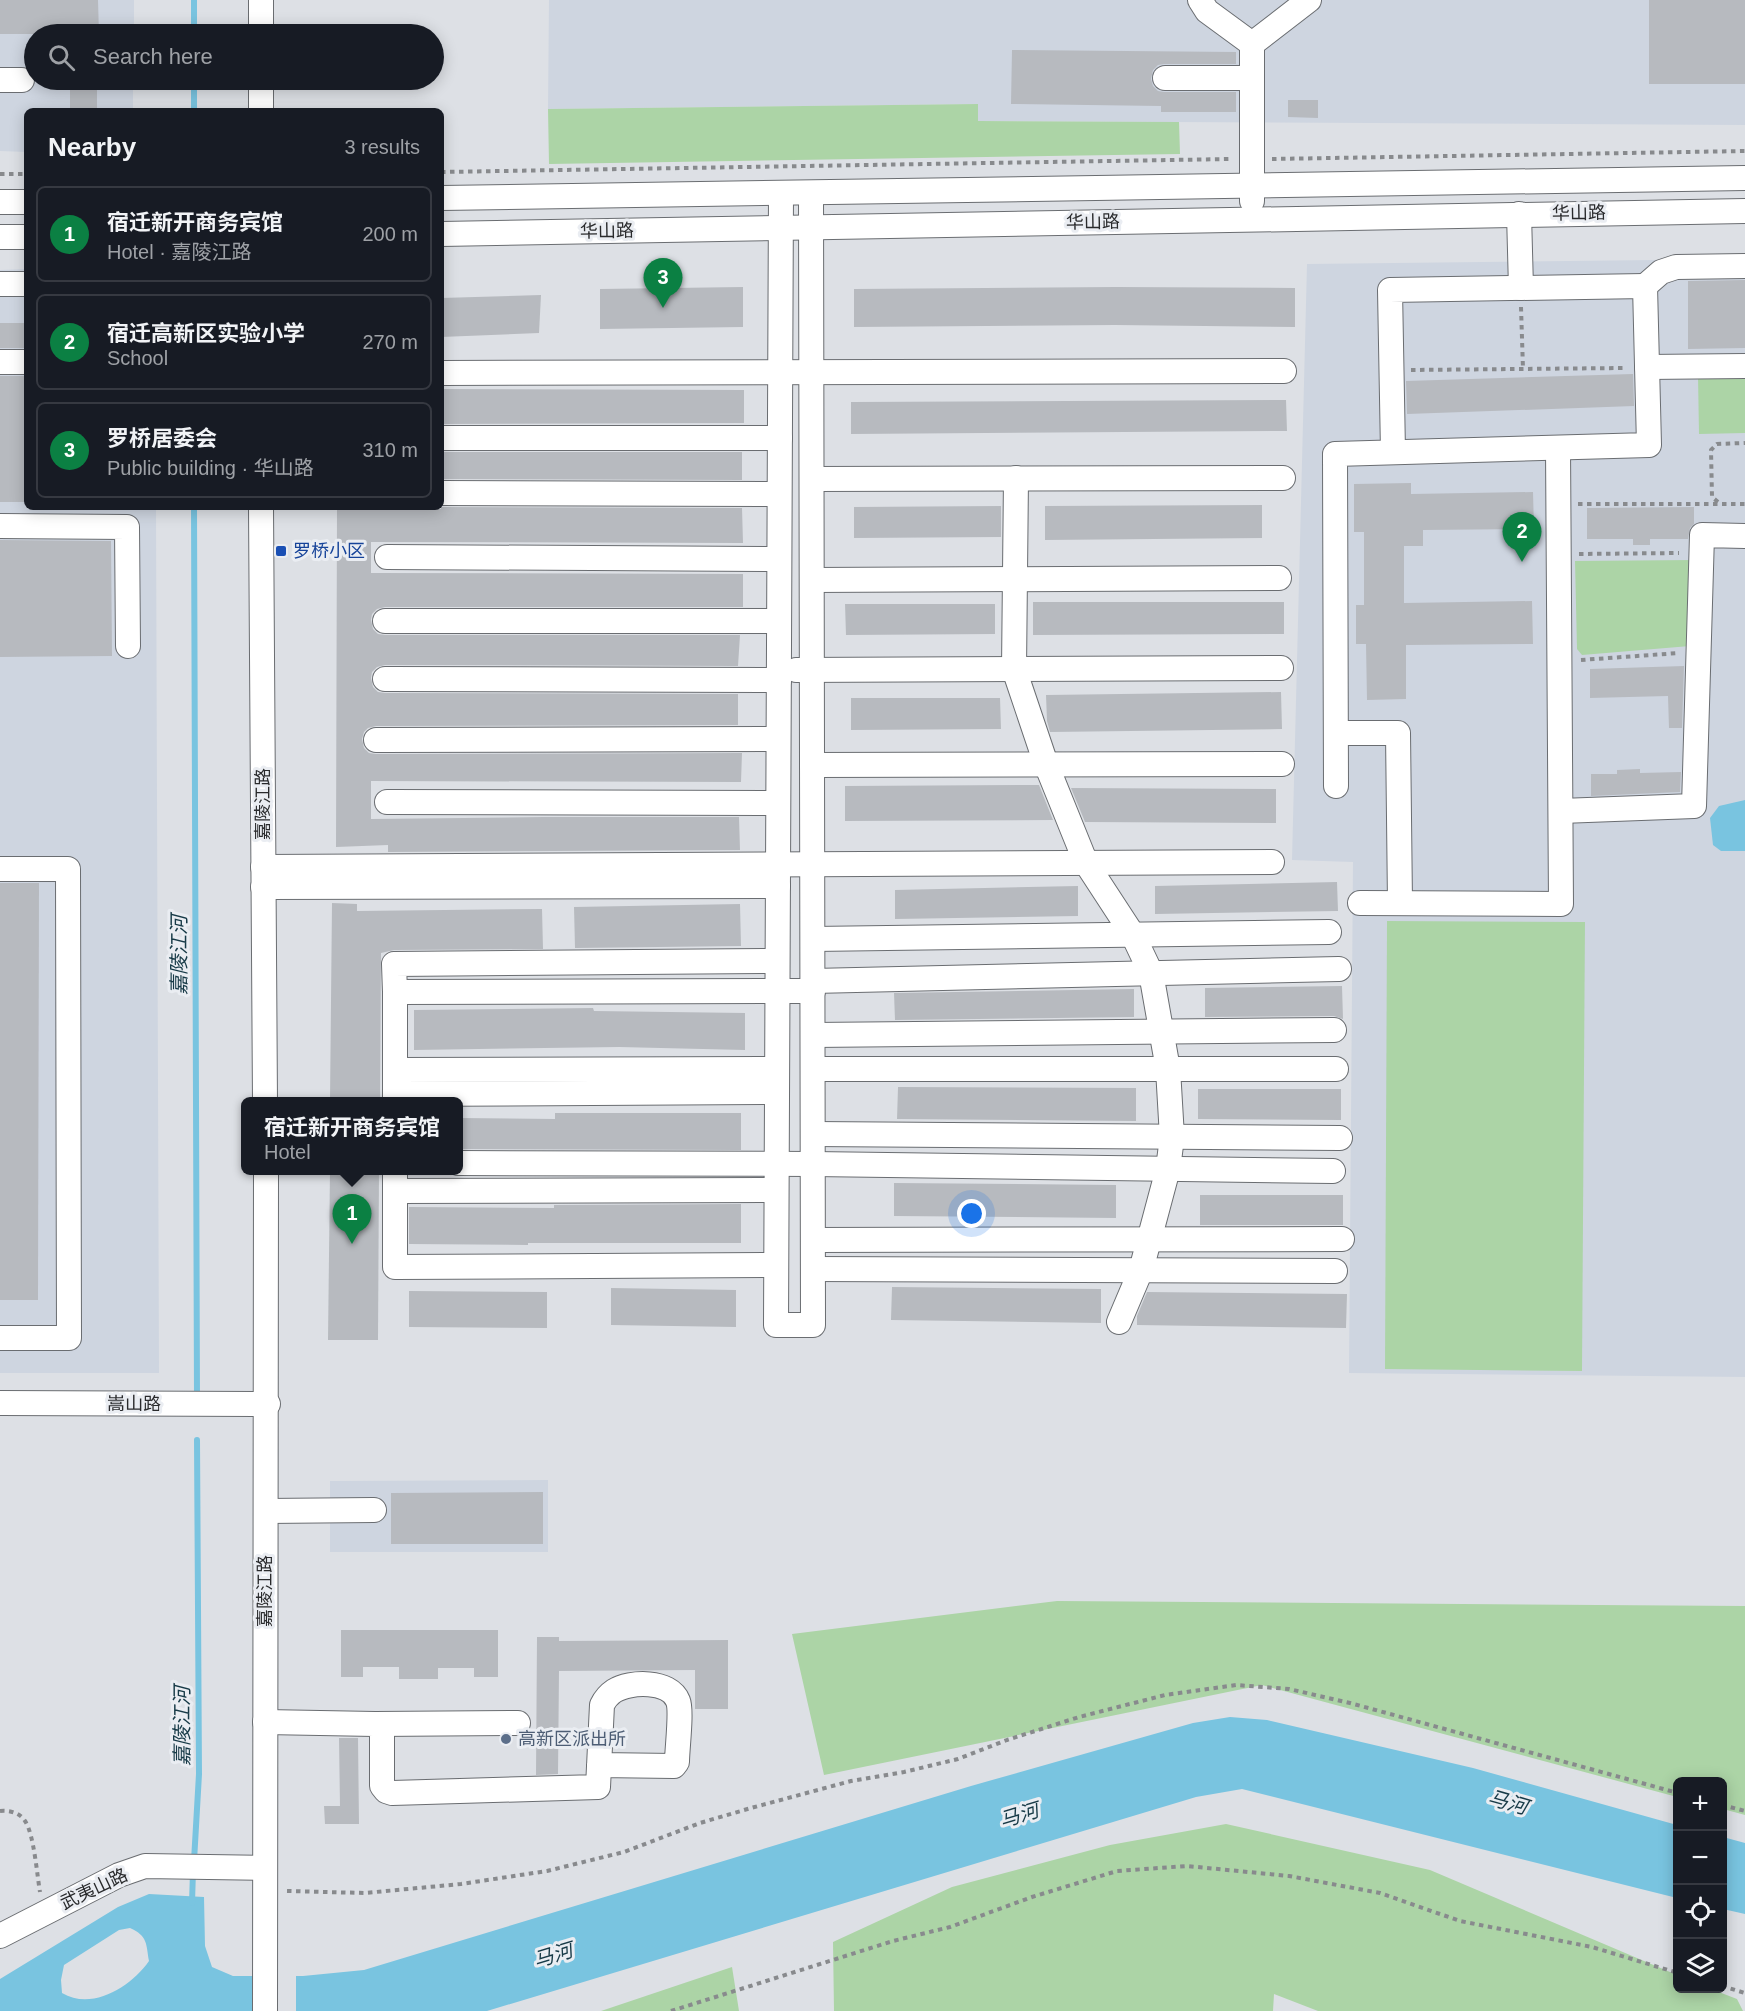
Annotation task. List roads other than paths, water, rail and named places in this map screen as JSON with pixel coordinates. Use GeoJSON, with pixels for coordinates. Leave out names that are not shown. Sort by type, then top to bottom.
{"type":"FeatureCollection","features":[{"type":"Feature","properties":{"kind":"street"},"geometry":{"type":"LineString","coordinates":[[261,0],[261,24]]}},
{"type":"Feature","properties":{"kind":"street"},"geometry":{"type":"LineString","coordinates":[[1200,0],[1207,11],[1252,44]]}},
{"type":"Feature","properties":{"kind":"street"},"geometry":{"type":"LineString","coordinates":[[1252,44],[1310,0]]}},
{"type":"Feature","properties":{"kind":"street"},"geometry":{"type":"LineString","coordinates":[[1252,44],[1252,219]]}},
{"type":"Feature","properties":{"kind":"street"},"geometry":{"type":"LineString","coordinates":[[1165,78],[1252,78]]}},
{"type":"Feature","properties":{"kind":"street"},"geometry":{"type":"LineString","coordinates":[[261,90],[261,108]]}},
{"type":"Feature","properties":{"kind":"street","name":"华山路"},"geometry":{"type":"LineString","coordinates":[[444,198],[1745,178]]}},
{"type":"Feature","properties":{"kind":"street"},"geometry":{"type":"LineString","coordinates":[[781,193],[776,1325],[813,1325],[811,193]]}},
{"type":"Feature","properties":{"kind":"street"},"geometry":{"type":"LineString","coordinates":[[0,202],[24,202]]}},
{"type":"Feature","properties":{"kind":"street","name":"华山路"},"geometry":{"type":"LineString","coordinates":[[444,234],[1745,211]]}},
{"type":"Feature","properties":{"kind":"street"},"geometry":{"type":"LineString","coordinates":[[1519,214],[1521,288]]}},
{"type":"Feature","properties":{"kind":"street"},"geometry":{"type":"LineString","coordinates":[[0,237],[24,237]]}},
{"type":"Feature","properties":{"kind":"street"},"geometry":{"type":"LineString","coordinates":[[1393,452],[1390,290],[1645,286],[1660,272],[1676,267],[1745,266]]}},
{"type":"Feature","properties":{"kind":"street"},"geometry":{"type":"LineString","coordinates":[[0,284],[24,284]]}},
{"type":"Feature","properties":{"kind":"street"},"geometry":{"type":"LineString","coordinates":[[1336,786],[1335,454],[1649,445],[1645,286]]}},
{"type":"Feature","properties":{"kind":"street"},"geometry":{"type":"LineString","coordinates":[[0,362],[24,362]]}},
{"type":"Feature","properties":{"kind":"street"},"geometry":{"type":"LineString","coordinates":[[1647,367],[1745,366]]}},
{"type":"Feature","properties":{"kind":"street"},"geometry":{"type":"LineString","coordinates":[[444,373],[1284,371]]}},
{"type":"Feature","properties":{"kind":"street"},"geometry":{"type":"LineString","coordinates":[[444,438],[780,438]]}},
{"type":"Feature","properties":{"kind":"street"},"geometry":{"type":"LineString","coordinates":[[1360,903],[1562,904],[1558,448]]}},
{"type":"Feature","properties":{"kind":"street"},"geometry":{"type":"LineString","coordinates":[[812,478],[1283,477]]}},
{"type":"Feature","properties":{"kind":"street"},"geometry":{"type":"LineString","coordinates":[[1016,478],[1014,669],[1046,764],[1086,863],[1133,934],[1151,973],[1168,1069],[1172,1137],[1168,1169],[1141,1270],[1119,1322]]}},
{"type":"Feature","properties":{"kind":"street"},"geometry":{"type":"LineString","coordinates":[[444,493],[779,495]]}},
{"type":"Feature","properties":{"kind":"street","name":"嘉陵江路"},"geometry":{"type":"LineString","coordinates":[[261,510],[265,1097]]}},
{"type":"Feature","properties":{"kind":"street"},"geometry":{"type":"LineString","coordinates":[[0,526],[127,527],[128,646]]}},
{"type":"Feature","properties":{"kind":"street"},"geometry":{"type":"LineString","coordinates":[[1561,811],[1694,806],[1701,535],[1745,536]]}},
{"type":"Feature","properties":{"kind":"street"},"geometry":{"type":"LineString","coordinates":[[387,557],[779,559]]}},
{"type":"Feature","properties":{"kind":"street"},"geometry":{"type":"LineString","coordinates":[[812,580],[1279,578]]}},
{"type":"Feature","properties":{"kind":"street"},"geometry":{"type":"LineString","coordinates":[[385,621],[779,621]]}},
{"type":"Feature","properties":{"kind":"street"},"geometry":{"type":"LineString","coordinates":[[385,679],[779,675],[812,670],[1281,668]]}},
{"type":"Feature","properties":{"kind":"street"},"geometry":{"type":"LineString","coordinates":[[1336,733],[1398,733],[1400,903]]}},
{"type":"Feature","properties":{"kind":"street"},"geometry":{"type":"LineString","coordinates":[[376,740],[778,739]]}},
{"type":"Feature","properties":{"kind":"street"},"geometry":{"type":"LineString","coordinates":[[812,765],[1282,764]]}},
{"type":"Feature","properties":{"kind":"street"},"geometry":{"type":"LineString","coordinates":[[387,802],[778,803]]}},
{"type":"Feature","properties":{"kind":"street"},"geometry":{"type":"LineString","coordinates":[[263,877],[778,876],[813,864],[1272,862]]}},
{"type":"Feature","properties":{"kind":"street"},"geometry":{"type":"LineString","coordinates":[[0,869],[68,869],[69,1338],[0,1338]]}},
{"type":"Feature","properties":{"kind":"street"},"geometry":{"type":"LineString","coordinates":[[813,939],[1329,932]]}},
{"type":"Feature","properties":{"kind":"street"},"geometry":{"type":"LineString","coordinates":[[395,1088],[394,964],[777,961]]}},
{"type":"Feature","properties":{"kind":"street"},"geometry":{"type":"LineString","coordinates":[[394,992],[777,991],[813,986],[1151,973],[1339,969]]}},
{"type":"Feature","properties":{"kind":"street"},"geometry":{"type":"LineString","coordinates":[[813,1035],[1334,1030]]}},
{"type":"Feature","properties":{"kind":"street"},"geometry":{"type":"LineString","coordinates":[[395,1088],[777,1069]]}},
{"type":"Feature","properties":{"kind":"street"},"geometry":{"type":"LineString","coordinates":[[813,1069],[1336,1069]]}},
{"type":"Feature","properties":{"kind":"street"},"geometry":{"type":"LineString","coordinates":[[395,1088],[777,1092]]}},
{"type":"Feature","properties":{"kind":"street"},"geometry":{"type":"LineString","coordinates":[[813,1134],[1340,1138]]}},
{"type":"Feature","properties":{"kind":"street"},"geometry":{"type":"LineString","coordinates":[[463,1163],[813,1164],[1333,1171]]}},
{"type":"Feature","properties":{"kind":"street","name":"嘉陵江路"},"geometry":{"type":"LineString","coordinates":[[265,2011],[268,1404],[266,1175]]}},
{"type":"Feature","properties":{"kind":"street"},"geometry":{"type":"LineString","coordinates":[[776,1190],[395,1181],[395,1267],[776,1265]]}},
{"type":"Feature","properties":{"kind":"street"},"geometry":{"type":"LineString","coordinates":[[813,1240],[1341,1239]]}},
{"type":"Feature","properties":{"kind":"street"},"geometry":{"type":"LineString","coordinates":[[813,1269],[1335,1271]]}},
{"type":"Feature","properties":{"kind":"street","name":"嵩山路"},"geometry":{"type":"LineString","coordinates":[[0,1403],[268,1404]]}},
{"type":"Feature","properties":{"kind":"street"},"geometry":{"type":"LineString","coordinates":[[266,1511],[374,1510]]}},
{"type":"Feature","properties":{"kind":"street"},"geometry":{"type":"LineString","coordinates":[[265,1722],[518,1723]]}},
{"type":"Feature","properties":{"kind":"street"},"geometry":{"type":"LineString","coordinates":[[375,1724],[380,1726],[382,1734],[382,1786],[386,1791],[392,1793],[598,1787],[599,1765]]}},
{"type":"Feature","properties":{"kind":"street","name":"武夷山路"},"geometry":{"type":"LineString","coordinates":[[0,1936],[119,1875],[145,1866],[225,1866],[265,1879]]}},
{"type":"Feature","properties":{"kind":"water"},"geometry":{"type":"Polygon","coordinates":[[[1745,800],[1745,851],[1721,851],[1713,845],[1710,818],[1719,806],[1745,800]]]}},
{"type":"Feature","properties":{"kind":"water","name":"马河"},"geometry":{"type":"Polygon","coordinates":[[[1230,1717],[1267,1720],[1473,1768],[1673,1824],[1673,1897],[1242,1789],[1196,1797],[487,2011],[0,2011],[0,1979],[118,1907],[149,1894],[204,1897],[205,1946],[212,1967],[233,1976],[303,1976],[364,1970],[971,1786],[1193,1723],[1230,1717]],[[130,1928],[119,1930],[64,1965],[61,1980],[62,1993],[74,1998],[98,1998],[132,1980],[149,1961],[145,1941],[140,1934],[130,1928]]]}},
{"type":"Feature","properties":{"kind":"water"},"geometry":{"type":"Polygon","coordinates":[[[1727,1838],[1745,1843],[1745,1914],[1727,1910],[1727,1838]]]}},
{"type":"Feature","properties":{"kind":"waterway","name":"嘉陵江河"},"geometry":{"type":"LineString","coordinates":[[194,0],[194,24]]}},
{"type":"Feature","properties":{"kind":"waterway","name":"嘉陵江河"},"geometry":{"type":"LineString","coordinates":[[194,90],[194,108]]}},
{"type":"Feature","properties":{"kind":"waterway","name":"嘉陵江河"},"geometry":{"type":"LineString","coordinates":[[194,510],[197,1399]]}},
{"type":"Feature","properties":{"kind":"waterway","name":"嘉陵江河"},"geometry":{"type":"LineString","coordinates":[[194,1861],[199,1774],[197,1440]]}},
{"type":"Feature","properties":{"kind":"waterway","name":"嘉陵江河"},"geometry":{"type":"LineString","coordinates":[[192,1903],[193,1871]]}},
{"type":"Feature","properties":{"kind":"place","name":"罗桥居委会"},"geometry":{"type":"Point","coordinates":[663,308]}},
{"type":"Feature","properties":{"kind":"place","name":"罗桥小区"},"geometry":{"type":"Point","coordinates":[281,551]}},
{"type":"Feature","properties":{"kind":"place","name":"宿迁高新区实验小学"},"geometry":{"type":"Point","coordinates":[1522,562]}},
{"type":"Feature","properties":{"kind":"place","name":"宿迁新开商务宾馆"},"geometry":{"type":"Point","coordinates":[352,1244]}},
{"type":"Feature","properties":{"kind":"place","name":"高新区派出所"},"geometry":{"type":"Point","coordinates":[506,1739]}}]}
